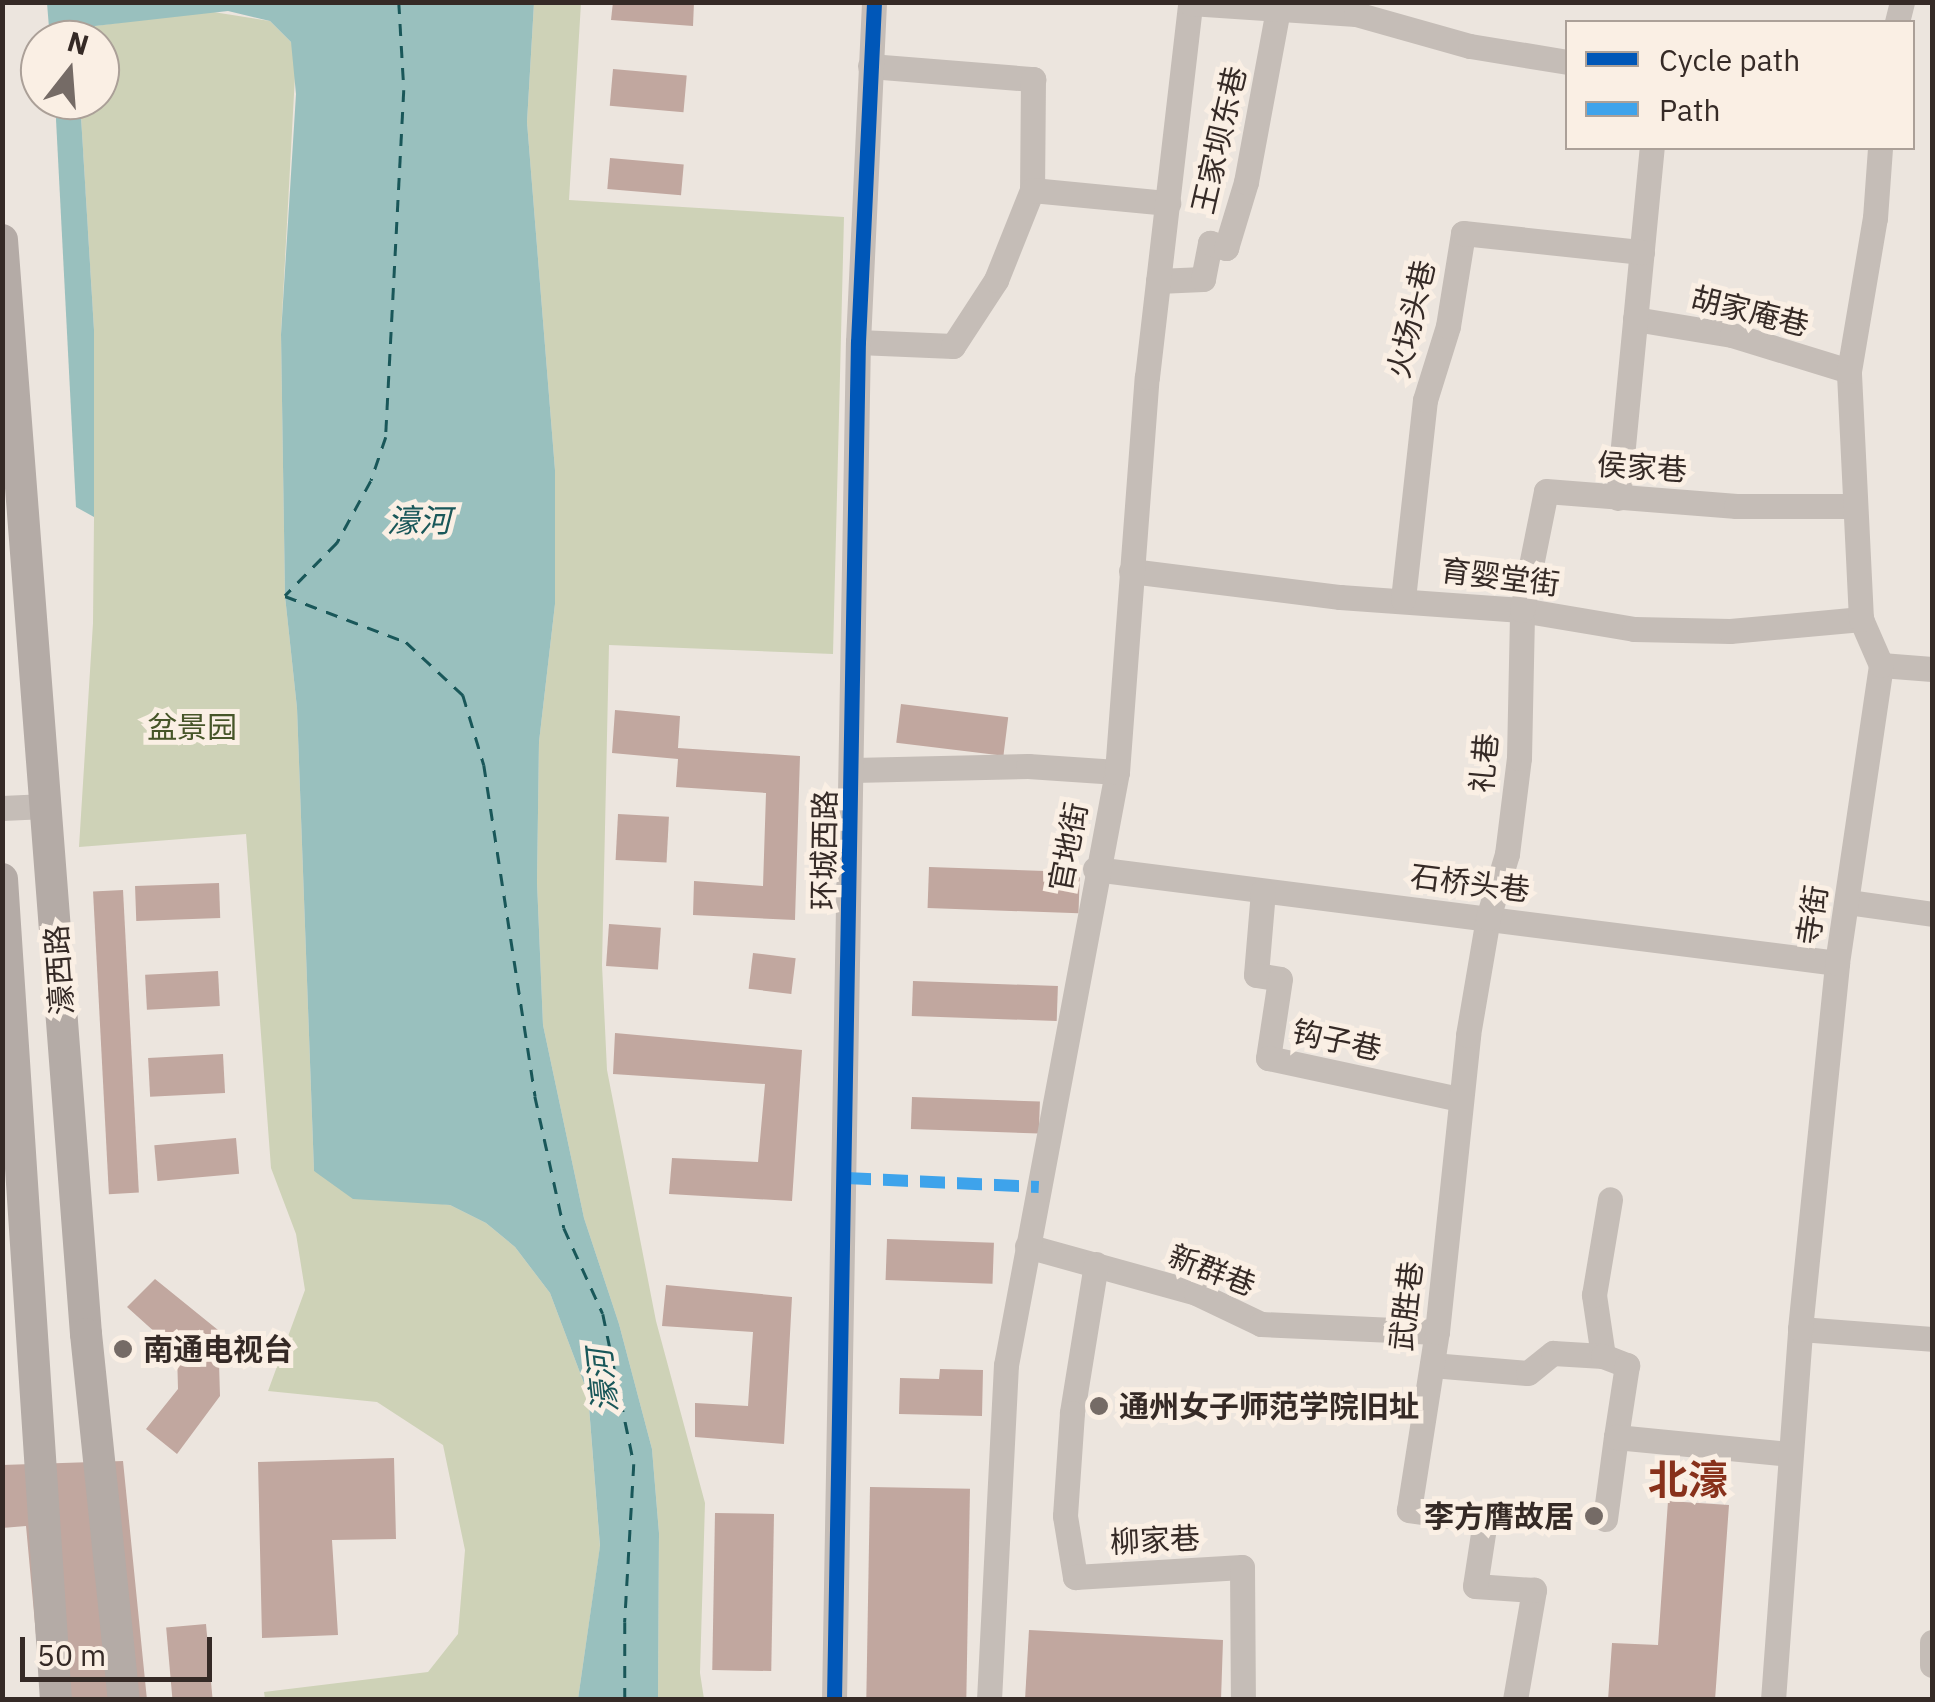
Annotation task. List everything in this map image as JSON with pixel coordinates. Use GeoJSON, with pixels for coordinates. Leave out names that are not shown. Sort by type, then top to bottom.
{"type":"FeatureCollection","features":[{"type":"Feature","properties":{"kind":"main road","name":"濠西路"},"geometry":{"type":"LineString","coordinates":[[2,240],[86,1334],[124,1700]]}},
{"type":"Feature","properties":{"kind":"main road","name":"濠西路"},"geometry":{"type":"LineString","coordinates":[[2,879],[56,1700]]}},
{"type":"Feature","properties":{"kind":"street","name":"环城西路"},"geometry":{"type":"LineString","coordinates":[[834,1700],[858,342],[874,2]]}},
{"type":"Feature","properties":{"kind":"street"},"geometry":{"type":"LineString","coordinates":[[1190,3],[1356,14],[1470,46],[1565,62]]}},
{"type":"Feature","properties":{"kind":"street","name":"官地街"},"geometry":{"type":"LineString","coordinates":[[990,1700],[1006,1365],[1095,869],[1117,772],[1158,282],[1190,3]]}},
{"type":"Feature","properties":{"kind":"street","name":"王家坝东巷"},"geometry":{"type":"LineString","coordinates":[[1158,282],[1202,279],[1210,242],[1226,248],[1246,182],[1278,9]]}},
{"type":"Feature","properties":{"kind":"street"},"geometry":{"type":"LineString","coordinates":[[858,342],[954,346],[996,280],[1032,190],[1033,79],[870,66]]}},
{"type":"Feature","properties":{"kind":"street"},"geometry":{"type":"LineString","coordinates":[[1618,498],[1652,150]]}},
{"type":"Feature","properties":{"kind":"street"},"geometry":{"type":"LineString","coordinates":[[1880,150],[1876,218],[1849,371],[1860,618],[1881,665],[1932,670]]}},
{"type":"Feature","properties":{"kind":"street"},"geometry":{"type":"LineString","coordinates":[[1032,190],[1168,203]]}},
{"type":"Feature","properties":{"kind":"street","name":"火场头巷"},"geometry":{"type":"LineString","coordinates":[[1404,600],[1425,400],[1448,326],[1463,233],[1642,252]]}},
{"type":"Feature","properties":{"kind":"street","name":"胡家庵巷"},"geometry":{"type":"LineString","coordinates":[[1635,319],[1732,335],[1849,371]]}},
{"type":"Feature","properties":{"kind":"street","name":"侯家巷"},"geometry":{"type":"LineString","coordinates":[[1522,610],[1546,491],[1618,498],[1855,506]]}},
{"type":"Feature","properties":{"kind":"street","name":"育婴堂街"},"geometry":{"type":"LineString","coordinates":[[1132,571],[1340,597],[1522,610],[1634,629],[1730,631],[1860,618]]}},
{"type":"Feature","properties":{"kind":"street","name":"礼巷"},"geometry":{"type":"LineString","coordinates":[[1488,918],[1507,854],[1518,758],[1522,610]]}},
{"type":"Feature","properties":{"kind":"street","name":"寺街"},"geometry":{"type":"LineString","coordinates":[[1773,1700],[1800,1329],[1837,963],[1881,665]]}},
{"type":"Feature","properties":{"kind":"street"},"geometry":{"type":"LineString","coordinates":[[852,770],[1028,766],[1117,772]]}},
{"type":"Feature","properties":{"kind":"street"},"geometry":{"type":"LineString","coordinates":[[2,808],[46,806]]}},
{"type":"Feature","properties":{"kind":"street","name":"石桥头巷"},"geometry":{"type":"LineString","coordinates":[[1095,869],[1837,963]]}},
{"type":"Feature","properties":{"kind":"street","name":"钩子巷"},"geometry":{"type":"LineString","coordinates":[[1263,891],[1256,975],[1280,978],[1268,1058],[1459,1098]]}},
{"type":"Feature","properties":{"kind":"street"},"geometry":{"type":"LineString","coordinates":[[1848,902],[1932,914]]}},
{"type":"Feature","properties":{"kind":"street","name":"武胜巷"},"geometry":{"type":"LineString","coordinates":[[1488,918],[1459,1098],[1437,1332],[1409,1510],[1484,1521],[1474,1586],[1534,1590],[1516,1700]]}},
{"type":"Feature","properties":{"kind":"street"},"geometry":{"type":"LineString","coordinates":[[1603,1356],[1594,1295],[1610,1199]]}},
{"type":"Feature","properties":{"kind":"street","name":"新群巷"},"geometry":{"type":"LineString","coordinates":[[1028,1246],[1196,1293],[1260,1324],[1437,1332]]}},
{"type":"Feature","properties":{"kind":"street","name":"柳家巷"},"geometry":{"type":"LineString","coordinates":[[1096,1264],[1072,1413],[1065,1516],[1075,1577],[1242,1567],[1243,1700]]}},
{"type":"Feature","properties":{"kind":"street"},"geometry":{"type":"LineString","coordinates":[[1800,1329],[1932,1339]]}},
{"type":"Feature","properties":{"kind":"street"},"geometry":{"type":"LineString","coordinates":[[1432,1365],[1528,1374],[1553,1353],[1603,1356],[1627,1365],[1606,1518]]}},
{"type":"Feature","properties":{"kind":"street"},"geometry":{"type":"LineString","coordinates":[[1616,1437],[1790,1454]]}},
{"type":"Feature","properties":{"kind":"street"},"geometry":{"type":"LineString","coordinates":[[1932,1642],[1932,1665]]}},
{"type":"Feature","properties":{"kind":"green space"},"geometry":{"type":"Polygon","coordinates":[[[534,3],[581,3],[569,200],[844,217],[833,654],[609,645],[602,965],[607,1070],[656,1321],[705,1503],[700,1673],[704,1699],[658,1699],[659,1533],[652,1449],[619,1324],[584,1218],[543,1025],[537,882],[539,742],[555,604],[555,470],[527,122],[534,3]]]}},
{"type":"Feature","properties":{"kind":"green space","name":"盆景园"},"geometry":{"type":"Polygon","coordinates":[[[207,11],[270,21],[291,42],[296,57],[281,334],[285,596],[297,708],[314,1171],[420,1201],[450,1205],[486,1223],[515,1247],[550,1293],[588,1394],[600,1547],[578,1699],[265,1699],[264,1692],[428,1672],[458,1634],[465,1550],[443,1445],[377,1402],[268,1391],[305,1290],[296,1234],[271,1168],[246,834],[79,847],[93,623],[94,517],[94,330],[81,120],[120,120],[120,23],[207,11]]]}},
{"type":"Feature","properties":{"kind":"water","name":"濠河"},"geometry":{"type":"Polygon","coordinates":[[[47,3],[534,3],[527,122],[555,470],[555,604],[539,742],[537,882],[543,1025],[584,1218],[619,1324],[652,1449],[659,1533],[658,1699],[578,1699],[600,1546],[588,1394],[550,1293],[515,1247],[486,1223],[450,1205],[353,1199],[314,1171],[297,708],[285,596],[281,334],[296,94],[291,42],[270,21],[228,11],[120,23],[120,20],[48,20],[47,3]]]}},
{"type":"Feature","properties":{"kind":"water"},"geometry":{"type":"Polygon","coordinates":[[[56,120],[81,120],[94,330],[94,517],[76,507],[56,120]]]}},
{"type":"Feature","properties":{"kind":"building"},"geometry":{"type":"Polygon","coordinates":[[[613,2],[694,2],[693,26],[611,20],[613,2]]]}},
{"type":"Feature","properties":{"kind":"building"},"geometry":{"type":"Polygon","coordinates":[[[613,69],[687,75],[683,112],[610,106],[613,69]]]}},
{"type":"Feature","properties":{"kind":"building"},"geometry":{"type":"Polygon","coordinates":[[[610,158],[684,164],[681,195],[607,189],[610,158]]]}},
{"type":"Feature","properties":{"kind":"building"},"geometry":{"type":"Polygon","coordinates":[[[901,704],[1008,717],[1003,756],[896,743],[901,704]]]}},
{"type":"Feature","properties":{"kind":"building"},"geometry":{"type":"Polygon","coordinates":[[[615,710],[680,716],[678,748],[800,756],[795,920],[693,915],[694,881],[763,886],[766,793],[676,787],[678,759],[612,753],[615,710]]]}},
{"type":"Feature","properties":{"kind":"building"},"geometry":{"type":"Polygon","coordinates":[[[618,814],[669,817],[667,863],[616,860],[618,814]]]}},
{"type":"Feature","properties":{"kind":"building"},"geometry":{"type":"Polygon","coordinates":[[[929,867],[1080,872],[1078,913],[928,908],[929,867]]]}},
{"type":"Feature","properties":{"kind":"building"},"geometry":{"type":"Polygon","coordinates":[[[219,883],[220,918],[136,921],[135,886],[219,883]]]}},
{"type":"Feature","properties":{"kind":"building"},"geometry":{"type":"Polygon","coordinates":[[[123,890],[139,1193],[109,1194],[93,892],[123,890]]]}},
{"type":"Feature","properties":{"kind":"building"},"geometry":{"type":"Polygon","coordinates":[[[609,924],[661,928],[658,970],[606,966],[609,924]]]}},
{"type":"Feature","properties":{"kind":"building"},"geometry":{"type":"Polygon","coordinates":[[[753,953],[796,958],[791,994],[749,989],[753,953]]]}},
{"type":"Feature","properties":{"kind":"building"},"geometry":{"type":"Polygon","coordinates":[[[218,971],[220,1006],[147,1010],[145,975],[218,971]]]}},
{"type":"Feature","properties":{"kind":"building"},"geometry":{"type":"Polygon","coordinates":[[[913,981],[1058,986],[1057,1021],[912,1016],[913,981]]]}},
{"type":"Feature","properties":{"kind":"building"},"geometry":{"type":"Polygon","coordinates":[[[615,1033],[802,1050],[792,1201],[669,1194],[672,1158],[758,1162],[765,1084],[613,1074],[615,1033]]]}},
{"type":"Feature","properties":{"kind":"building"},"geometry":{"type":"Polygon","coordinates":[[[223,1054],[225,1093],[150,1097],[148,1058],[223,1054]]]}},
{"type":"Feature","properties":{"kind":"building"},"geometry":{"type":"Polygon","coordinates":[[[912,1097],[1040,1101],[1039,1133],[911,1129],[912,1097]]]}},
{"type":"Feature","properties":{"kind":"building"},"geometry":{"type":"Polygon","coordinates":[[[236,1138],[239,1174],[157,1181],[154,1145],[236,1138]]]}},
{"type":"Feature","properties":{"kind":"building"},"geometry":{"type":"Polygon","coordinates":[[[887,1239],[994,1243],[993,1284],[886,1280],[887,1239]]]}},
{"type":"Feature","properties":{"kind":"building"},"geometry":{"type":"Polygon","coordinates":[[[155,1279],[218,1330],[220,1396],[177,1454],[146,1429],[178,1389],[177,1352],[127,1307],[155,1279]]]}},
{"type":"Feature","properties":{"kind":"building"},"geometry":{"type":"Polygon","coordinates":[[[666,1285],[792,1297],[784,1444],[695,1437],[695,1403],[748,1406],[753,1332],[662,1326],[666,1285]]]}},
{"type":"Feature","properties":{"kind":"building"},"geometry":{"type":"Polygon","coordinates":[[[940,1369],[983,1370],[982,1416],[899,1414],[900,1378],[939,1379],[940,1369]]]}},
{"type":"Feature","properties":{"kind":"building"},"geometry":{"type":"Polygon","coordinates":[[[394,1458],[396,1539],[332,1540],[338,1635],[262,1638],[258,1462],[394,1458]]]}},
{"type":"Feature","properties":{"kind":"building"},"geometry":{"type":"Polygon","coordinates":[[[123,1461],[147,1700],[42,1700],[26,1526],[2,1528],[2,1465],[123,1461]]]}},
{"type":"Feature","properties":{"kind":"building"},"geometry":{"type":"Polygon","coordinates":[[[870,1487],[970,1489],[966,1700],[866,1700],[870,1487]]]}},
{"type":"Feature","properties":{"kind":"building"},"geometry":{"type":"Polygon","coordinates":[[[1668,1501],[1729,1505],[1715,1700],[1608,1700],[1612,1643],[1658,1645],[1668,1501]]]}},
{"type":"Feature","properties":{"kind":"building"},"geometry":{"type":"Polygon","coordinates":[[[715,1513],[774,1514],[771,1671],[712,1670],[715,1513]]]}},
{"type":"Feature","properties":{"kind":"building"},"geometry":{"type":"Polygon","coordinates":[[[206,1624],[213,1700],[172,1700],[166,1627],[206,1624]]]}},
{"type":"Feature","properties":{"kind":"building"},"geometry":{"type":"Polygon","coordinates":[[[1029,1630],[1223,1640],[1221,1700],[1025,1700],[1029,1630]]]}},
{"type":"Feature","properties":{"kind":"ferry route"},"geometry":{"type":"LineString","coordinates":[[399,2],[404,90],[386,437],[371,481],[337,543],[285,596],[406,642],[463,695],[484,765],[535,1096],[564,1228],[603,1314],[634,1464],[625,1700]]}},
{"type":"Feature","properties":{"kind":"marked path"},"geometry":{"type":"LineString","coordinates":[[846,1178],[1039,1187]]}},
{"type":"Feature","properties":{"kind":"cycle path"},"geometry":{"type":"LineString","coordinates":[[834,1700],[858,342],[874,2]]}},
{"type":"Feature","properties":{"kind":"place","name":"南通电视台"},"geometry":{"type":"Point","coordinates":[123,1349]}},
{"type":"Feature","properties":{"kind":"place","name":"通州女子师范学院旧址"},"geometry":{"type":"Point","coordinates":[1099,1406]}},
{"type":"Feature","properties":{"kind":"place","name":"李方膺故居"},"geometry":{"type":"Point","coordinates":[1594,1516]}},
{"type":"Feature","properties":{"kind":"district","name":"北濠"},"geometry":{"type":"Point","coordinates":[1688,1479]}}]}
